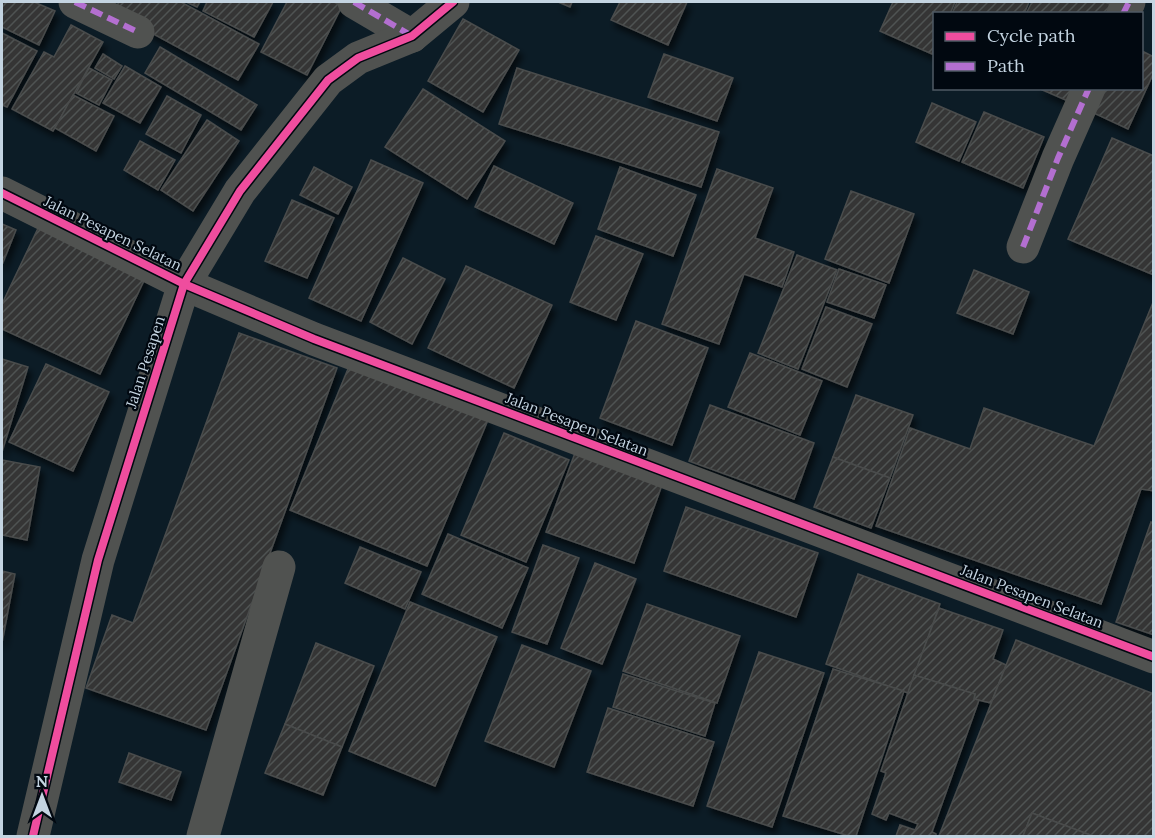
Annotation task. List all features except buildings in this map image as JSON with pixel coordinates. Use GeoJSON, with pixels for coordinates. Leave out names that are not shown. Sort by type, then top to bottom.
{"type":"FeatureCollection","features":[{"type":"Feature","properties":{"kind":"street"},"geometry":{"type":"LineString","coordinates":[[75,2],[138,32]]}},
{"type":"Feature","properties":{"kind":"street"},"geometry":{"type":"LineString","coordinates":[[354,2],[412,36]]}},
{"type":"Feature","properties":{"kind":"street","name":"Jalan Pesapen"},"geometry":{"type":"LineString","coordinates":[[33,837],[98,560],[184,284],[240,191],[328,80],[358,58],[412,36],[453,2]]}},
{"type":"Feature","properties":{"kind":"street"},"geometry":{"type":"LineString","coordinates":[[1023,247],[1088,90]]}},
{"type":"Feature","properties":{"kind":"street","name":"Jalan Pesapen Selatan"},"geometry":{"type":"LineString","coordinates":[[2,193],[184,284],[314,339],[1154,657]]}},
{"type":"Feature","properties":{"kind":"street"},"geometry":{"type":"LineString","coordinates":[[203,837],[279,567]]}},
{"type":"Feature","properties":{"kind":"marked path"},"geometry":{"type":"LineString","coordinates":[[75,2],[138,32]]}},
{"type":"Feature","properties":{"kind":"marked path"},"geometry":{"type":"LineString","coordinates":[[354,2],[412,36]]}},
{"type":"Feature","properties":{"kind":"marked path"},"geometry":{"type":"LineString","coordinates":[[1124,12],[1129,2]]}},
{"type":"Feature","properties":{"kind":"marked path"},"geometry":{"type":"LineString","coordinates":[[1023,247],[1088,90]]}},
{"type":"Feature","properties":{"kind":"cycle path"},"geometry":{"type":"LineString","coordinates":[[33,836],[98,560],[184,284],[240,191],[328,80],[358,58],[412,36],[453,2]]}},
{"type":"Feature","properties":{"kind":"cycle path"},"geometry":{"type":"LineString","coordinates":[[2,193],[184,284],[314,339],[1154,657]]}}]}
